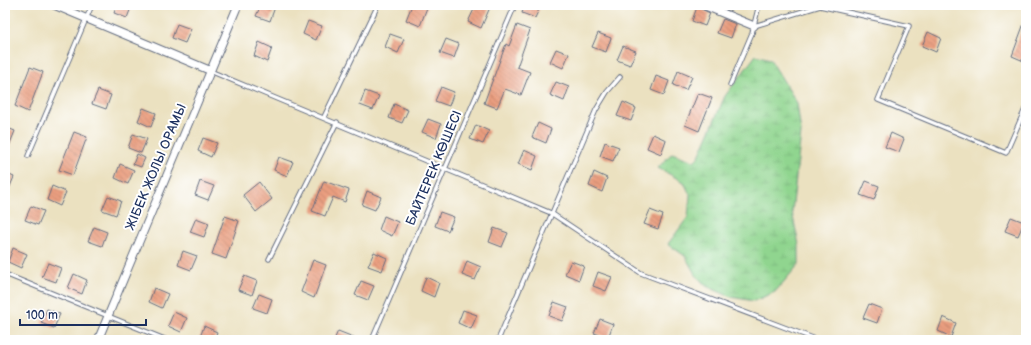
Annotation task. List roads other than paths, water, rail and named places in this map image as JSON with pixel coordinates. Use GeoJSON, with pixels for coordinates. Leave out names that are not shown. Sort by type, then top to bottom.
{"type":"FeatureCollection","features":[{"type":"Feature","properties":{"kind":"street"},"geometry":{"type":"LineString","coordinates":[[54,5],[210,70]]}},
{"type":"Feature","properties":{"kind":"street","name":"ЖІБЕК ЖОЛЫ ОРАМЫ"},"geometry":{"type":"LineString","coordinates":[[98,340],[107,315],[238,5]]}},
{"type":"Feature","properties":{"kind":"street"},"geometry":{"type":"LineString","coordinates":[[703,5],[754,26]]}},
{"type":"Feature","properties":{"kind":"lane"},"geometry":{"type":"LineString","coordinates":[[28,156],[92,5]]}},
{"type":"Feature","properties":{"kind":"lane"},"geometry":{"type":"LineString","coordinates":[[324,117],[378,5]]}},
{"type":"Feature","properties":{"kind":"lane","name":"БАЙТЕРЕК КӨШЕСІ"},"geometry":{"type":"LineString","coordinates":[[372,340],[444,168],[515,5]]}},
{"type":"Feature","properties":{"kind":"lane"},"geometry":{"type":"LineString","coordinates":[[730,85],[754,26],[759,5]]}},
{"type":"Feature","properties":{"kind":"lane"},"geometry":{"type":"LineString","coordinates":[[754,26],[820,6],[909,26],[878,100],[1006,153],[1026,107]]}},
{"type":"Feature","properties":{"kind":"lane"},"geometry":{"type":"LineString","coordinates":[[210,70],[551,213],[641,273],[818,340]]}},
{"type":"Feature","properties":{"kind":"lane"},"geometry":{"type":"LineString","coordinates":[[498,340],[596,110],[607,92],[620,77]]}},
{"type":"Feature","properties":{"kind":"lane"},"geometry":{"type":"LineString","coordinates":[[269,259],[336,122]]}},
{"type":"Feature","properties":{"kind":"lane"},"geometry":{"type":"LineString","coordinates":[[5,274],[167,340]]}}]}
